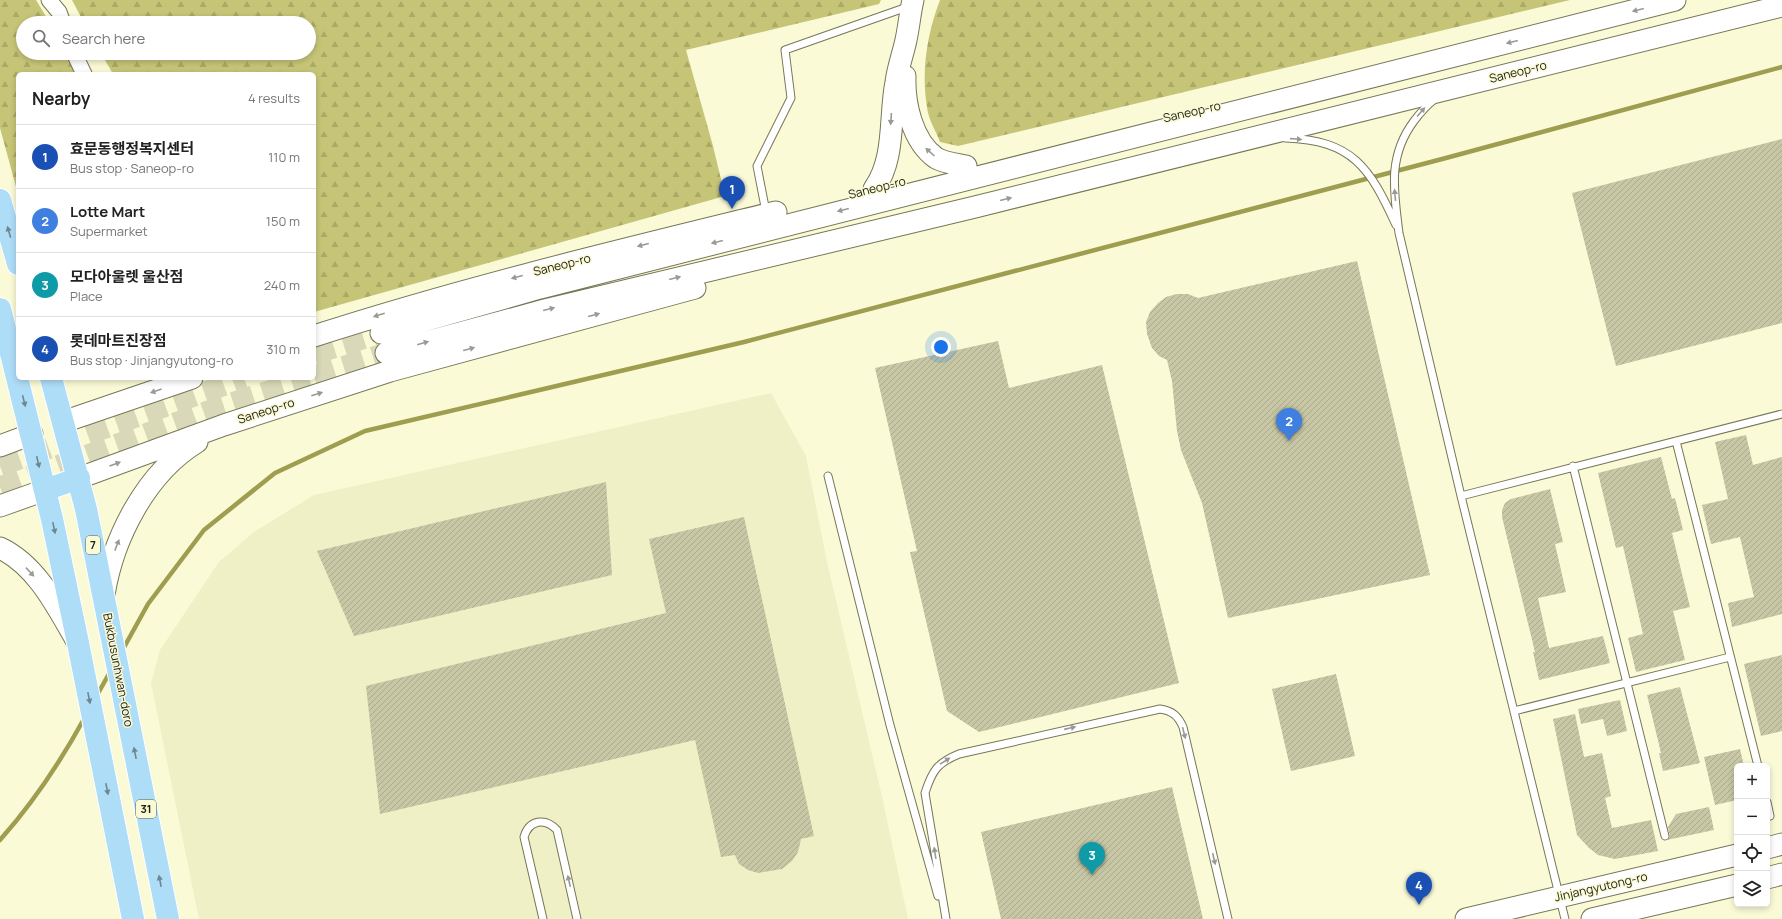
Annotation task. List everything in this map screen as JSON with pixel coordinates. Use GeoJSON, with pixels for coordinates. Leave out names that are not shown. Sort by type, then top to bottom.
{"type":"FeatureCollection","features":[{"type":"Feature","properties":{"kind":"main road","name":"Saneop-ro"},"geometry":{"type":"LineString","coordinates":[[381,333],[540,288],[1675,0]]}},
{"type":"Feature","properties":{"kind":"main road"},"geometry":{"type":"LineString","coordinates":[[874,189],[881,178],[886,164],[896,82],[906,39],[912,3]]}},
{"type":"Feature","properties":{"kind":"main road","name":"Saneop-ro"},"geometry":{"type":"LineString","coordinates":[[386,353],[545,310],[975,207],[1782,6]]}},
{"type":"Feature","properties":{"kind":"main road"},"geometry":{"type":"LineString","coordinates":[[906,39],[905,82],[908,109],[915,131],[924,147],[936,158],[948,163],[966,166]]}},
{"type":"Feature","properties":{"kind":"main road","name":"Saneop-ro"},"geometry":{"type":"LineString","coordinates":[[316,335],[377,316],[535,272],[966,166],[1198,110],[1445,59]]}},
{"type":"Feature","properties":{"kind":"main road"},"geometry":{"type":"LineString","coordinates":[[0,200],[16,256]]}},
{"type":"Feature","properties":{"kind":"main road","name":"Saneop-ro"},"geometry":{"type":"LineString","coordinates":[[0,506],[224,425],[390,371],[719,281],[975,207]]}},
{"type":"Feature","properties":{"kind":"main road"},"geometry":{"type":"LineString","coordinates":[[0,309],[16,372]]}},
{"type":"Feature","properties":{"kind":"main road"},"geometry":{"type":"LineString","coordinates":[[18,380],[45,490],[80,651],[133,919]]}},
{"type":"Feature","properties":{"kind":"main road","name":"Bukbusunhwan-doro"},"geometry":{"type":"LineString","coordinates":[[52,380],[78,478],[105,604],[168,919]]}},
{"type":"Feature","properties":{"kind":"main road"},"geometry":{"type":"LineString","coordinates":[[0,446],[63,422],[186,380]]}},
{"type":"Feature","properties":{"kind":"main road"},"geometry":{"type":"LineString","coordinates":[[105,604],[107,573],[124,527],[153,482],[168,464],[186,448],[224,425]]}},
{"type":"Feature","properties":{"kind":"main road"},"geometry":{"type":"LineString","coordinates":[[0,548],[22,563],[37,579],[53,600],[80,651]]}},
{"type":"Feature","properties":{"kind":"main road"},"geometry":{"type":"LineString","coordinates":[[1770,847],[1782,844]]}},
{"type":"Feature","properties":{"kind":"main road","name":"Jinjangyutong-ro"},"geometry":{"type":"LineString","coordinates":[[1466,919],[1734,856]]}},
{"type":"Feature","properties":{"kind":"main road"},"geometry":{"type":"LineString","coordinates":[[1770,877],[1782,874]]}},
{"type":"Feature","properties":{"kind":"main road"},"geometry":{"type":"LineString","coordinates":[[1592,919],[1734,886]]}},
{"type":"Feature","properties":{"kind":"street"},"geometry":{"type":"LineString","coordinates":[[49,0],[60,16]]}},
{"type":"Feature","properties":{"kind":"street"},"geometry":{"type":"LineString","coordinates":[[77,60],[83,72]]}},
{"type":"Feature","properties":{"kind":"lane"},"geometry":{"type":"LineString","coordinates":[[766,215],[757,166],[791,98],[785,50],[912,3]]}},
{"type":"Feature","properties":{"kind":"lane"},"geometry":{"type":"LineString","coordinates":[[1450,89],[1432,101],[1422,111],[1409,128],[1401,143],[1394,174],[1394,193],[1399,233],[1461,496],[1565,919]]}},
{"type":"Feature","properties":{"kind":"lane"},"geometry":{"type":"LineString","coordinates":[[1257,137],[1298,138],[1322,142],[1340,149],[1355,159],[1368,173],[1382,195],[1399,233]]}},
{"type":"Feature","properties":{"kind":"lane"},"geometry":{"type":"LineString","coordinates":[[1461,496],[1573,466],[1782,414]]}},
{"type":"Feature","properties":{"kind":"lane"},"geometry":{"type":"LineString","coordinates":[[1676,441],[1757,763]]}},
{"type":"Feature","properties":{"kind":"lane"},"geometry":{"type":"LineString","coordinates":[[1573,466],[1665,836]]}},
{"type":"Feature","properties":{"kind":"lane"},"geometry":{"type":"LineString","coordinates":[[828,476],[890,725],[945,919]]}},
{"type":"Feature","properties":{"kind":"lane"},"geometry":{"type":"LineString","coordinates":[[1514,711],[1730,657]]}},
{"type":"Feature","properties":{"kind":"lane"},"geometry":{"type":"LineString","coordinates":[[945,919],[925,793],[930,777],[937,767],[946,760],[959,754],[1160,708],[1170,710],[1178,717],[1183,727],[1228,919]]}},
{"type":"Feature","properties":{"kind":"lane"},"geometry":{"type":"LineString","coordinates":[[543,919],[524,837],[527,829],[533,823],[542,821],[552,824],[556,830],[577,919]]}},
{"type":"Feature","properties":{"kind":"shaded area"},"geometry":{"type":"Polygon","coordinates":[[[771,393],[806,456],[827,562],[883,801],[908,919],[199,919],[151,683],[160,650],[219,562],[254,532],[314,495],[771,393]]]}},
{"type":"Feature","properties":{"kind":"green space"},"geometry":{"type":"Polygon","coordinates":[[[0,0],[36,0],[46,16],[16,16],[16,60],[70,60],[76,72],[16,72],[16,187],[0,128],[0,0]]]}},
{"type":"Feature","properties":{"kind":"green space"},"geometry":{"type":"Polygon","coordinates":[[[72,0],[881,0],[879,4],[686,50],[713,146],[725,196],[316,311],[316,72],[112,72],[105,60],[316,60],[316,16],[80,16],[72,0]]]}},
{"type":"Feature","properties":{"kind":"green space"},"geometry":{"type":"Polygon","coordinates":[[[940,0],[1570,0],[958,146],[940,142],[929,116],[925,93],[926,53],[935,13],[940,0]]]}},
{"type":"Feature","properties":{"kind":"building"},"geometry":{"type":"Polygon","coordinates":[[[1782,139],[1782,323],[1616,366],[1572,193],[1782,139]]]}},
{"type":"Feature","properties":{"kind":"building"},"geometry":{"type":"Polygon","coordinates":[[[1357,261],[1430,575],[1228,618],[1202,503],[1181,450],[1177,431],[1172,381],[1167,360],[1159,356],[1152,348],[1147,334],[1146,322],[1150,312],[1166,297],[1177,294],[1188,294],[1198,298],[1357,261]]]}},
{"type":"Feature","properties":{"kind":"building"},"geometry":{"type":"Polygon","coordinates":[[[998,341],[1009,388],[1102,365],[1179,683],[979,732],[947,711],[910,552],[917,551],[875,368],[998,341]]]}},
{"type":"Feature","properties":{"kind":"building"},"geometry":{"type":"Polygon","coordinates":[[[1746,435],[1753,465],[1782,457],[1782,614],[1732,627],[1728,603],[1754,597],[1740,537],[1711,544],[1702,505],[1728,499],[1715,442],[1746,435]]]}},
{"type":"Feature","properties":{"kind":"building"},"geometry":{"type":"Polygon","coordinates":[[[1661,457],[1672,499],[1675,498],[1683,530],[1672,533],[1690,607],[1673,611],[1685,660],[1636,672],[1628,638],[1643,634],[1623,546],[1616,548],[1598,473],[1661,457]]]}},
{"type":"Feature","properties":{"kind":"building"},"geometry":{"type":"Polygon","coordinates":[[[606,482],[612,575],[354,636],[317,551],[606,482]]]}},
{"type":"Feature","properties":{"kind":"building"},"geometry":{"type":"Polygon","coordinates":[[[1550,489],[1563,542],[1555,544],[1566,592],[1538,598],[1549,648],[1603,636],[1610,663],[1539,680],[1533,652],[1535,652],[1502,517],[1502,510],[1505,503],[1511,499],[1550,489]]]}},
{"type":"Feature","properties":{"kind":"building"},"geometry":{"type":"Polygon","coordinates":[[[744,517],[814,836],[801,839],[798,852],[792,861],[782,869],[758,873],[748,870],[739,864],[735,855],[721,857],[695,740],[380,814],[366,686],[666,613],[649,539],[744,517]]]}},
{"type":"Feature","properties":{"kind":"building"},"geometry":{"type":"Polygon","coordinates":[[[1782,655],[1782,731],[1761,736],[1744,664],[1782,655]]]}},
{"type":"Feature","properties":{"kind":"building"},"geometry":{"type":"Polygon","coordinates":[[[1336,674],[1355,756],[1291,771],[1272,689],[1336,674]]]}},
{"type":"Feature","properties":{"kind":"building"},"geometry":{"type":"Polygon","coordinates":[[[1680,687],[1700,763],[1663,771],[1659,753],[1661,753],[1647,695],[1680,687]]]}},
{"type":"Feature","properties":{"kind":"building"},"geometry":{"type":"Polygon","coordinates":[[[1620,700],[1627,731],[1607,736],[1603,719],[1581,724],[1578,709],[1620,700]]]}},
{"type":"Feature","properties":{"kind":"building"},"geometry":{"type":"Polygon","coordinates":[[[1575,714],[1584,757],[1602,753],[1611,796],[1605,798],[1612,828],[1651,820],[1658,851],[1615,859],[1598,855],[1577,835],[1553,719],[1575,714]]]}},
{"type":"Feature","properties":{"kind":"building"},"geometry":{"type":"Polygon","coordinates":[[[1740,749],[1743,763],[1734,763],[1734,801],[1715,805],[1704,757],[1740,749]]]}},
{"type":"Feature","properties":{"kind":"building"},"geometry":{"type":"Polygon","coordinates":[[[1172,787],[1203,919],[1001,919],[981,832],[1172,787]]]}},
{"type":"Feature","properties":{"kind":"building"},"geometry":{"type":"Polygon","coordinates":[[[1709,807],[1714,830],[1667,840],[1670,837],[1668,827],[1676,814],[1709,807]]]}},
{"type":"Feature","properties":{"kind":"waterway"},"geometry":{"type":"LineString","coordinates":[[122,651],[148,604],[204,530],[275,473],[365,431],[744,342],[1446,158],[1782,67]]}},
{"type":"Feature","properties":{"kind":"waterway"},"geometry":{"type":"LineString","coordinates":[[96,697],[110,672]]}},
{"type":"Feature","properties":{"kind":"waterway"},"geometry":{"type":"LineString","coordinates":[[0,840],[46,781],[85,717]]}},
{"type":"Feature","properties":{"kind":"tunnel"},"geometry":{"type":"LineString","coordinates":[[316,353],[381,333]]}},
{"type":"Feature","properties":{"kind":"tunnel"},"geometry":{"type":"LineString","coordinates":[[316,375],[386,353]]}},
{"type":"Feature","properties":{"kind":"tunnel"},"geometry":{"type":"LineString","coordinates":[[0,466],[238,380]]}},
{"type":"Feature","properties":{"kind":"tunnel"},"geometry":{"type":"LineString","coordinates":[[0,487],[219,407],[303,380]]}},
{"type":"Feature","properties":{"kind":"place","name":"효문동행정복지센터"},"geometry":{"type":"Point","coordinates":[732,209]}},
{"type":"Feature","properties":{"kind":"place","name":"Lotte Mart"},"geometry":{"type":"Point","coordinates":[1289,441]}},
{"type":"Feature","properties":{"kind":"place","name":"모다아울렛 울산점"},"geometry":{"type":"Point","coordinates":[1092,875]}},
{"type":"Feature","properties":{"kind":"place","name":"롯데마트진장점"},"geometry":{"type":"Point","coordinates":[1419,905]}}]}
